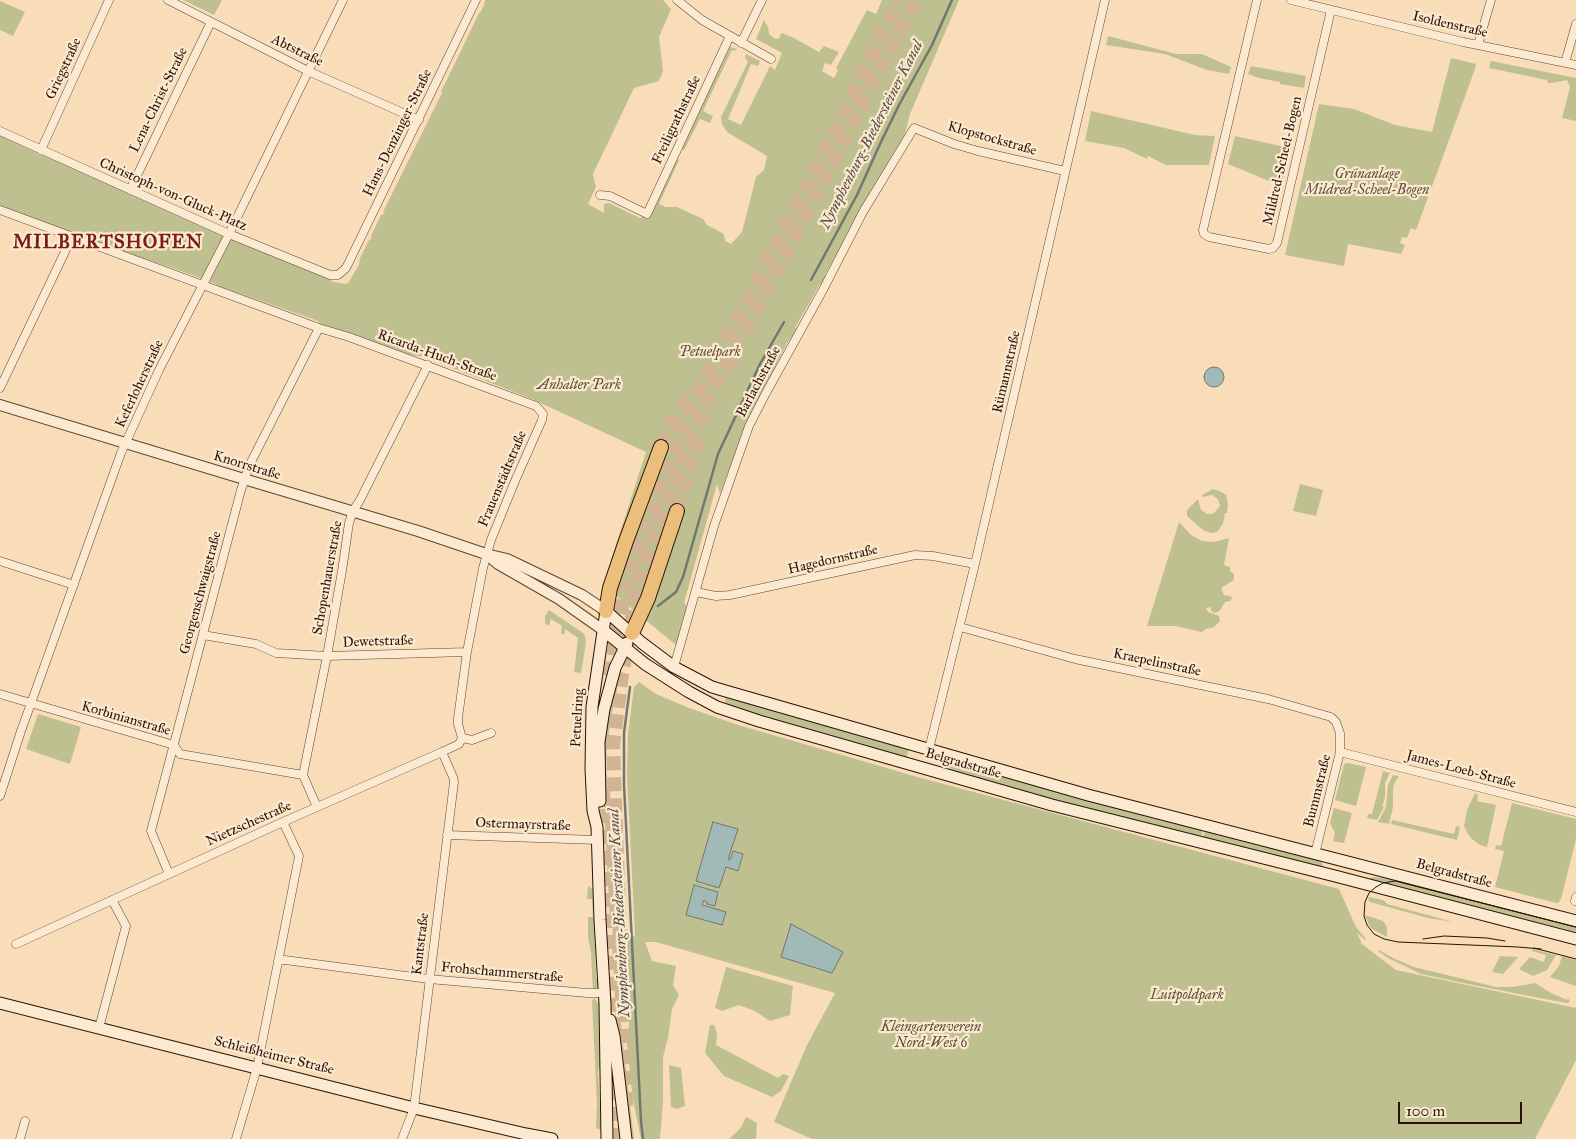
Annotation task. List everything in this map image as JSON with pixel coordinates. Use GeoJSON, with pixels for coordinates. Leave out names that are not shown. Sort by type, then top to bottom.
{"type":"FeatureCollection","features":[{"type":"Feature","properties":{"kind":"highway"},"geometry":{"type":"LineString","coordinates":[[606,611],[610,588],[661,447]]}},
{"type":"Feature","properties":{"kind":"highway"},"geometry":{"type":"LineString","coordinates":[[632,634],[648,598],[677,511]]}},
{"type":"Feature","properties":{"kind":"main road","name":"Petuelring"},"geometry":{"type":"LineString","coordinates":[[606,611],[595,683],[591,730],[591,768],[593,811],[598,840],[600,920],[605,998],[607,1139]]}},
{"type":"Feature","properties":{"kind":"main road","name":"Belgradstraße"},"geometry":{"type":"LineString","coordinates":[[606,611],[658,656],[674,667],[712,687],[1079,792],[1576,921]]}},
{"type":"Feature","properties":{"kind":"main road","name":"Belgradstraße"},"geometry":{"type":"LineString","coordinates":[[603,630],[624,649],[658,674],[705,701],[726,710],[1044,803],[1576,939]]}},
{"type":"Feature","properties":{"kind":"main road","name":"Petuelring"},"geometry":{"type":"LineString","coordinates":[[597,827],[600,814],[599,742],[604,709],[615,668],[632,634]]}},
{"type":"Feature","properties":{"kind":"main road"},"geometry":{"type":"LineString","coordinates":[[705,701],[710,699],[713,692],[712,687]]}},
{"type":"Feature","properties":{"kind":"main road"},"geometry":{"type":"LineString","coordinates":[[726,710],[722,703],[724,696],[729,692]]}},
{"type":"Feature","properties":{"kind":"main road"},"geometry":{"type":"LineString","coordinates":[[1320,855],[1335,876]]}},
{"type":"Feature","properties":{"kind":"main road","name":"Petuelring"},"geometry":{"type":"LineString","coordinates":[[605,998],[614,1036],[626,1139]]}},
{"type":"Feature","properties":{"kind":"main road","name":"Schleißheimer Straße"},"geometry":{"type":"LineString","coordinates":[[0,1003],[414,1108],[552,1139]]}},
{"type":"Feature","properties":{"kind":"street","name":"Griegstraße"},"geometry":{"type":"LineString","coordinates":[[41,150],[110,0]]}},
{"type":"Feature","properties":{"kind":"street","name":"Abtstraße"},"geometry":{"type":"LineString","coordinates":[[168,0],[308,72],[419,120]]}},
{"type":"Feature","properties":{"kind":"street","name":"Keferloherstraße"},"geometry":{"type":"LineString","coordinates":[[0,796],[121,453],[149,391],[229,234],[343,0]]}},
{"type":"Feature","properties":{"kind":"street","name":"Hans-Denzinger-Straße"},"geometry":{"type":"LineString","coordinates":[[338,275],[342,273],[349,262],[476,0]]}},
{"type":"Feature","properties":{"kind":"street"},"geometry":{"type":"LineString","coordinates":[[677,0],[702,20],[771,59]]}},
{"type":"Feature","properties":{"kind":"street"},"geometry":{"type":"LineString","coordinates":[[741,43],[762,0]]}},
{"type":"Feature","properties":{"kind":"street","name":"Rümannstraße"},"geometry":{"type":"LineString","coordinates":[[929,749],[975,564],[1105,0]]}},
{"type":"Feature","properties":{"kind":"street","name":"Mildred-Scheel-Bogen"},"geometry":{"type":"LineString","coordinates":[[1257,0],[1204,234],[1209,237],[1269,249],[1273,248],[1277,243],[1331,10]]}},
{"type":"Feature","properties":{"kind":"street","name":"Isoldenstraße"},"geometry":{"type":"LineString","coordinates":[[1291,0],[1478,46],[1576,65]]}},
{"type":"Feature","properties":{"kind":"street"},"geometry":{"type":"LineString","coordinates":[[1478,46],[1491,0]]}},
{"type":"Feature","properties":{"kind":"street","name":"Lena-Christ-Straße"},"geometry":{"type":"LineString","coordinates":[[130,190],[211,22]]}},
{"type":"Feature","properties":{"kind":"street"},"geometry":{"type":"LineString","coordinates":[[1565,63],[1576,24]]}},
{"type":"Feature","properties":{"kind":"street","name":"Freiligrathstraße"},"geometry":{"type":"LineString","coordinates":[[600,195],[610,196],[647,214],[730,36]]}},
{"type":"Feature","properties":{"kind":"street","name":"Klopstockstraße"},"geometry":{"type":"LineString","coordinates":[[914,128],[954,144],[978,151],[1065,171]]}},
{"type":"Feature","properties":{"kind":"street","name":"Barlachstraße"},"geometry":{"type":"LineString","coordinates":[[674,667],[714,526],[749,426],[863,212],[914,128]]}},
{"type":"Feature","properties":{"kind":"street","name":"Christoph-von-Gluck-Platz"},"geometry":{"type":"LineString","coordinates":[[0,131],[229,234],[330,275],[338,275]]}},
{"type":"Feature","properties":{"kind":"street"},"geometry":{"type":"LineString","coordinates":[[0,210],[319,328]]}},
{"type":"Feature","properties":{"kind":"street"},"geometry":{"type":"LineString","coordinates":[[0,388],[72,237]]}},
{"type":"Feature","properties":{"kind":"street","name":"Ricarda-Huch-Straße"},"geometry":{"type":"LineString","coordinates":[[319,328],[428,365],[536,406],[544,414]]}},
{"type":"Feature","properties":{"kind":"street","name":"Georgenschwaigstraße"},"geometry":{"type":"LineString","coordinates":[[169,874],[151,831],[244,480],[248,466],[319,328]]}},
{"type":"Feature","properties":{"kind":"street","name":"Schopenhauerstraße"},"geometry":{"type":"LineString","coordinates":[[303,775],[327,656],[349,523],[353,511],[428,365]]}},
{"type":"Feature","properties":{"kind":"street","name":"Knorrstraße"},"geometry":{"type":"LineString","coordinates":[[0,404],[244,480],[450,540],[486,554],[508,559],[582,595],[606,611]]}},
{"type":"Feature","properties":{"kind":"street","name":"Frauenstädtstraße"},"geometry":{"type":"LineString","coordinates":[[486,554],[544,414]]}},
{"type":"Feature","properties":{"kind":"street"},"geometry":{"type":"LineString","coordinates":[[462,738],[458,718],[467,652],[486,554]]}},
{"type":"Feature","properties":{"kind":"street","name":"Knorrstraße"},"geometry":{"type":"LineString","coordinates":[[486,554],[498,564],[559,599],[603,630]]}},
{"type":"Feature","properties":{"kind":"street","name":"Hagedornstraße"},"geometry":{"type":"LineString","coordinates":[[696,592],[708,595],[730,595],[915,555],[933,556],[975,564]]}},
{"type":"Feature","properties":{"kind":"street"},"geometry":{"type":"LineString","coordinates":[[0,561],[74,585]]}},
{"type":"Feature","properties":{"kind":"street","name":"Kraepelinstraße"},"geometry":{"type":"LineString","coordinates":[[960,627],[1088,662],[1280,702],[1331,717],[1336,722],[1340,733]]}},
{"type":"Feature","properties":{"kind":"street","name":"Dewetstraße"},"geometry":{"type":"LineString","coordinates":[[203,635],[256,644],[276,654],[327,656],[467,652]]}},
{"type":"Feature","properties":{"kind":"street","name":"Korbinianstraße"},"geometry":{"type":"LineString","coordinates":[[0,694],[174,745],[180,754],[303,775]]}},
{"type":"Feature","properties":{"kind":"street","name":"Nietzschestraße"},"geometry":{"type":"LineString","coordinates":[[16,944],[283,822],[442,752],[459,744],[462,738],[472,740],[491,733]]}},
{"type":"Feature","properties":{"kind":"street","name":"Bummstraße"},"geometry":{"type":"LineString","coordinates":[[1320,855],[1340,752],[1340,733]]}},
{"type":"Feature","properties":{"kind":"street","name":"Kantstraße"},"geometry":{"type":"LineString","coordinates":[[402,1139],[414,1108],[453,777],[442,752]]}},
{"type":"Feature","properties":{"kind":"street","name":"James-Loeb-Straße"},"geometry":{"type":"LineString","coordinates":[[1340,752],[1576,812]]}},
{"type":"Feature","properties":{"kind":"street"},"geometry":{"type":"LineString","coordinates":[[303,775],[317,807]]}},
{"type":"Feature","properties":{"kind":"street"},"geometry":{"type":"LineString","coordinates":[[236,1139],[257,1068],[298,856],[283,822]]}},
{"type":"Feature","properties":{"kind":"street","name":"Ostermayrstraße"},"geometry":{"type":"LineString","coordinates":[[447,835],[598,840]]}},
{"type":"Feature","properties":{"kind":"street"},"geometry":{"type":"LineString","coordinates":[[99,1028],[125,931],[125,923],[112,900]]}},
{"type":"Feature","properties":{"kind":"street","name":"Frohschammerstraße"},"geometry":{"type":"LineString","coordinates":[[278,961],[285,960],[430,979],[587,994],[605,998]]}},
{"type":"Feature","properties":{"kind":"street"},"geometry":{"type":"LineString","coordinates":[[20,1139],[25,1121]]}},
{"type":"Feature","properties":{"kind":"green space"},"geometry":{"type":"Polygon","coordinates":[[[183,0],[222,0],[214,15],[183,0]]]}},
{"type":"Feature","properties":{"kind":"green space"},"geometry":{"type":"Polygon","coordinates":[[[485,0],[663,0],[671,9],[659,37],[663,71],[659,81],[634,88],[593,174],[596,187],[588,204],[604,213],[604,204],[609,203],[640,218],[644,217],[651,211],[675,158],[679,160],[659,204],[666,207],[677,207],[703,219],[707,225],[724,234],[725,241],[731,244],[742,232],[756,177],[764,170],[767,156],[727,132],[722,124],[721,117],[748,62],[745,57],[746,54],[760,61],[758,66],[751,64],[728,119],[741,125],[770,66],[775,70],[782,53],[756,39],[764,20],[769,34],[774,38],[778,39],[781,33],[819,52],[824,46],[839,52],[831,65],[825,63],[822,71],[834,78],[838,70],[836,68],[867,10],[876,14],[882,0],[959,0],[910,114],[905,134],[826,273],[823,284],[820,284],[795,328],[798,329],[787,343],[743,432],[720,494],[717,484],[684,603],[687,606],[676,645],[603,585],[646,452],[532,399],[424,357],[400,353],[321,326],[318,321],[184,272],[83,238],[79,234],[0,206],[0,136],[330,278],[334,282],[346,284],[357,268],[381,215],[383,215],[485,0]]]}},
{"type":"Feature","properties":{"kind":"green space"},"geometry":{"type":"Polygon","coordinates":[[[0,1],[25,12],[13,36],[0,30],[0,1]]]}},
{"type":"Feature","properties":{"kind":"green space"},"geometry":{"type":"Polygon","coordinates":[[[1108,36],[1176,54],[1202,54],[1231,67],[1229,74],[1207,70],[1165,54],[1106,45],[1108,36]]]}},
{"type":"Feature","properties":{"kind":"green space"},"geometry":{"type":"Polygon","coordinates":[[[730,47],[737,49],[735,51],[732,50],[703,111],[713,116],[710,123],[700,119],[684,150],[681,149],[730,47]]]}},
{"type":"Feature","properties":{"kind":"green space","name":"Grünanlage Mildred-Scheel-Bogen"},"geometry":{"type":"Polygon","coordinates":[[[1451,58],[1476,64],[1475,69],[1416,230],[1411,228],[1407,238],[1402,237],[1400,243],[1405,245],[1401,254],[1348,244],[1344,266],[1285,255],[1319,104],[1354,109],[1395,125],[1432,132],[1451,58]]]}},
{"type":"Feature","properties":{"kind":"green space"},"geometry":{"type":"Polygon","coordinates":[[[1491,61],[1576,78],[1576,121],[1562,118],[1570,87],[1567,80],[1548,83],[1547,80],[1489,68],[1491,61]]]}},
{"type":"Feature","properties":{"kind":"green space"},"geometry":{"type":"Polygon","coordinates":[[[1251,66],[1306,76],[1304,88],[1280,84],[1280,82],[1248,74],[1251,66]]]}},
{"type":"Feature","properties":{"kind":"green space"},"geometry":{"type":"Polygon","coordinates":[[[1091,111],[1195,135],[1215,136],[1209,165],[1166,165],[1148,156],[1147,159],[1124,148],[1085,141],[1091,111]]]}},
{"type":"Feature","properties":{"kind":"green space","name":"Grünanlage Mildred-Scheel-Bogen"},"geometry":{"type":"Polygon","coordinates":[[[1235,136],[1290,148],[1281,186],[1228,164],[1235,136]]]}},
{"type":"Feature","properties":{"kind":"green space"},"geometry":{"type":"Polygon","coordinates":[[[1300,484],[1323,490],[1316,516],[1293,511],[1300,484]]]}},
{"type":"Feature","properties":{"kind":"green space"},"geometry":{"type":"Polygon","coordinates":[[[1213,489],[1226,495],[1228,504],[1223,524],[1217,532],[1211,533],[1203,530],[1187,516],[1187,510],[1198,499],[1201,510],[1207,514],[1213,514],[1220,506],[1218,499],[1212,495],[1202,497],[1202,495],[1213,489]]]}},
{"type":"Feature","properties":{"kind":"green space"},"geometry":{"type":"Polygon","coordinates":[[[1179,522],[1191,535],[1202,541],[1214,542],[1229,538],[1224,565],[1230,567],[1230,571],[1234,574],[1234,580],[1221,588],[1224,595],[1233,597],[1230,601],[1225,602],[1218,612],[1211,611],[1211,607],[1206,608],[1208,612],[1219,616],[1220,621],[1214,627],[1202,632],[1175,626],[1147,626],[1179,522]]]}},
{"type":"Feature","properties":{"kind":"green space"},"geometry":{"type":"Polygon","coordinates":[[[549,610],[585,636],[586,643],[581,673],[574,672],[578,638],[565,629],[564,635],[561,633],[562,626],[551,619],[549,626],[545,623],[545,616],[549,610]]]}},
{"type":"Feature","properties":{"kind":"green space"},"geometry":{"type":"Polygon","coordinates":[[[619,668],[623,673],[618,685],[611,718],[606,763],[615,926],[610,922],[602,762],[604,732],[619,668]]]}},
{"type":"Feature","properties":{"kind":"green space","name":"Luitpoldpark"},"geometry":{"type":"Polygon","coordinates":[[[639,682],[656,694],[735,724],[921,778],[1339,889],[1356,927],[1366,939],[1357,933],[1362,944],[1396,970],[1576,1008],[1576,1060],[1535,1139],[812,1139],[774,1122],[807,1045],[835,993],[656,942],[645,942],[652,961],[676,966],[673,985],[679,995],[672,1009],[663,1057],[663,1101],[660,1139],[641,1139],[633,1100],[627,1044],[630,1012],[627,940],[635,935],[627,775],[628,734],[634,687],[639,682]]]}},
{"type":"Feature","properties":{"kind":"green space"},"geometry":{"type":"Polygon","coordinates":[[[730,696],[909,749],[906,759],[801,729],[727,705],[725,702],[726,698],[730,696]]]}},
{"type":"Feature","properties":{"kind":"green space"},"geometry":{"type":"Polygon","coordinates":[[[38,714],[81,727],[70,764],[26,749],[38,714]]]}},
{"type":"Feature","properties":{"kind":"green space"},"geometry":{"type":"Polygon","coordinates":[[[931,755],[1151,818],[1203,830],[1201,838],[958,774],[931,755]]]}},
{"type":"Feature","properties":{"kind":"green space"},"geometry":{"type":"Polygon","coordinates":[[[1348,763],[1366,767],[1356,806],[1335,800],[1344,764],[1348,763]]]}},
{"type":"Feature","properties":{"kind":"green space"},"geometry":{"type":"Polygon","coordinates":[[[1383,771],[1390,773],[1385,783],[1385,797],[1382,807],[1384,807],[1377,820],[1367,818],[1368,814],[1372,814],[1383,771]]]}},
{"type":"Feature","properties":{"kind":"green space"},"geometry":{"type":"Polygon","coordinates":[[[1393,775],[1399,776],[1394,784],[1393,807],[1389,824],[1378,822],[1386,807],[1388,785],[1393,775]]]}},
{"type":"Feature","properties":{"kind":"green space"},"geometry":{"type":"Polygon","coordinates":[[[1475,793],[1478,795],[1477,801],[1496,805],[1487,847],[1480,845],[1472,839],[1464,826],[1467,810],[1475,793]]]}},
{"type":"Feature","properties":{"kind":"green space"},"geometry":{"type":"Polygon","coordinates":[[[1512,803],[1576,819],[1576,839],[1561,899],[1558,903],[1495,887],[1504,851],[1495,849],[1496,845],[1501,846],[1512,803]]]}},
{"type":"Feature","properties":{"kind":"green space"},"geometry":{"type":"Polygon","coordinates":[[[1334,808],[1352,813],[1344,843],[1333,841],[1335,833],[1330,823],[1334,808]]]}},
{"type":"Feature","properties":{"kind":"green space"},"geometry":{"type":"Polygon","coordinates":[[[1392,820],[1454,834],[1456,826],[1460,827],[1457,840],[1391,824],[1392,820]]]}},
{"type":"Feature","properties":{"kind":"green space"},"geometry":{"type":"Polygon","coordinates":[[[1205,830],[1321,861],[1323,865],[1321,868],[1203,838],[1205,830]]]}},
{"type":"Feature","properties":{"kind":"green space"},"geometry":{"type":"Polygon","coordinates":[[[1373,877],[1399,880],[1576,925],[1576,932],[1367,880],[1373,877]]]}},
{"type":"Feature","properties":{"kind":"green space"},"geometry":{"type":"Polygon","coordinates":[[[588,886],[594,890],[596,916],[594,920],[596,978],[599,981],[599,986],[593,991],[588,917],[593,917],[592,899],[587,899],[588,886]]]}},
{"type":"Feature","properties":{"kind":"green space"},"geometry":{"type":"Polygon","coordinates":[[[1369,897],[1383,900],[1387,904],[1453,922],[1428,918],[1370,902],[1368,900],[1369,897]]]}},
{"type":"Feature","properties":{"kind":"green space"},"geometry":{"type":"Polygon","coordinates":[[[1365,915],[1383,921],[1387,927],[1387,937],[1372,929],[1365,915]]]}},
{"type":"Feature","properties":{"kind":"green space"},"geometry":{"type":"Polygon","coordinates":[[[615,940],[622,1035],[634,1139],[630,1139],[617,1033],[612,944],[615,940]]]}},
{"type":"Feature","properties":{"kind":"green space"},"geometry":{"type":"Polygon","coordinates":[[[1533,949],[1556,955],[1547,970],[1533,976],[1519,969],[1530,957],[1544,962],[1546,955],[1532,951],[1533,949]]]}},
{"type":"Feature","properties":{"kind":"green space"},"geometry":{"type":"Polygon","coordinates":[[[1379,950],[1414,967],[1496,987],[1513,987],[1535,983],[1551,993],[1567,1000],[1568,998],[1570,1001],[1568,1003],[1555,1001],[1421,974],[1388,958],[1379,950]]]}},
{"type":"Feature","properties":{"kind":"green space"},"geometry":{"type":"Polygon","coordinates":[[[1500,956],[1518,957],[1503,974],[1492,972],[1500,956]]]}},
{"type":"Feature","properties":{"kind":"green space"},"geometry":{"type":"Polygon","coordinates":[[[1562,956],[1576,960],[1576,986],[1550,977],[1559,966],[1562,956]]]}},
{"type":"Feature","properties":{"kind":"green space"},"geometry":{"type":"Polygon","coordinates":[[[726,967],[793,986],[790,1015],[770,1021],[755,1011],[739,1005],[722,1011],[715,1008],[726,967]]]}},
{"type":"Feature","properties":{"kind":"green space"},"geometry":{"type":"Polygon","coordinates":[[[594,998],[599,1004],[602,1056],[598,1072],[601,1130],[596,1128],[597,1104],[592,1001],[594,998]]]}},
{"type":"Feature","properties":{"kind":"green space"},"geometry":{"type":"Polygon","coordinates":[[[710,1025],[714,1025],[717,1033],[716,1045],[778,1078],[783,1074],[789,1076],[781,1091],[772,1097],[724,1076],[705,1053],[710,1025]]]}},
{"type":"Feature","properties":{"kind":"green space"},"geometry":{"type":"Polygon","coordinates":[[[669,1065],[681,1068],[685,1106],[677,1109],[671,1107],[669,1065]]]}},
{"type":"Feature","properties":{"kind":"green space"},"geometry":{"type":"Polygon","coordinates":[[[746,1117],[757,1123],[756,1139],[729,1139],[740,1129],[746,1117]]]}},
{"type":"Feature","properties":{"kind":"water"},"geometry":{"type":"Polygon","coordinates":[[[1214,367],[1221,370],[1224,377],[1221,384],[1214,387],[1207,384],[1204,377],[1207,370],[1214,367]]]}},
{"type":"Feature","properties":{"kind":"water"},"geometry":{"type":"Polygon","coordinates":[[[713,822],[738,829],[728,859],[730,860],[733,851],[743,854],[738,871],[726,867],[719,888],[696,881],[713,822]]]}},
{"type":"Feature","properties":{"kind":"water"},"geometry":{"type":"Polygon","coordinates":[[[694,885],[718,892],[715,906],[707,904],[704,900],[702,905],[726,912],[722,925],[686,915],[694,885]]]}},
{"type":"Feature","properties":{"kind":"water"},"geometry":{"type":"Polygon","coordinates":[[[791,924],[843,952],[832,973],[781,957],[791,924]]]}},
{"type":"Feature","properties":{"kind":"waterway","name":"Nymphenburg-Biedersteiner Kanal"},"geometry":{"type":"LineString","coordinates":[[811,280],[857,195],[899,105],[932,45],[952,0]]}},
{"type":"Feature","properties":{"kind":"waterway","name":"Nymphenburg-Biedersteiner Kanal"},"geometry":{"type":"LineString","coordinates":[[658,606],[676,592],[683,577],[718,454],[760,364],[784,322]]}},
{"type":"Feature","properties":{"kind":"waterway","name":"Nymphenburg-Biedersteiner Kanal"},"geometry":{"type":"LineString","coordinates":[[630,687],[624,733],[624,785],[643,1139]]}},
{"type":"Feature","properties":{"kind":"tunnel"},"geometry":{"type":"LineString","coordinates":[[610,676],[619,620],[634,560],[687,417],[704,379],[748,299],[848,105],[898,0]]}},
{"type":"Feature","properties":{"kind":"tunnel"},"geometry":{"type":"LineString","coordinates":[[626,1106],[613,746],[622,675],[636,595],[645,563],[669,496],[716,385],[916,0]]}},
{"type":"Feature","properties":{"kind":"tunnel"},"geometry":{"type":"LineString","coordinates":[[661,447],[678,412],[690,395]]}},
{"type":"Feature","properties":{"kind":"tunnel"},"geometry":{"type":"LineString","coordinates":[[677,511],[700,438]]}},
{"type":"Feature","properties":{"kind":"tunnel"},"geometry":{"type":"LineString","coordinates":[[603,788],[612,1033]]}},
{"type":"Feature","properties":{"kind":"tunnel"},"geometry":{"type":"LineString","coordinates":[[613,1065],[616,1139]]}},
{"type":"Feature","properties":{"kind":"tram line"},"geometry":{"type":"LineString","coordinates":[[1541,949],[1398,942],[1384,939],[1374,934],[1367,925],[1364,916],[1365,902],[1369,893],[1376,887],[1383,883],[1395,881],[1576,927]]}},
{"type":"Feature","properties":{"kind":"tram line"},"geometry":{"type":"LineString","coordinates":[[1423,939],[1444,936],[1487,938],[1505,941]]}},
{"type":"Feature","properties":{"kind":"tram line"},"geometry":{"type":"LineString","coordinates":[[1534,948],[1576,959]]}},
{"type":"Feature","properties":{"kind":"district","name":"MILBERTSHOFEN"},"geometry":{"type":"Point","coordinates":[108,243]}},
{"type":"Feature","properties":{"kind":"park label","name":"Petuelpark"},"geometry":{"type":"Point","coordinates":[710,353]}},
{"type":"Feature","properties":{"kind":"park label","name":"Anhalter Park"},"geometry":{"type":"Point","coordinates":[579,386]}},
{"type":"Feature","properties":{"kind":"park label","name":"Kleingartenverein Nord-West 6"},"geometry":{"type":"Point","coordinates":[931,1036]}}]}
